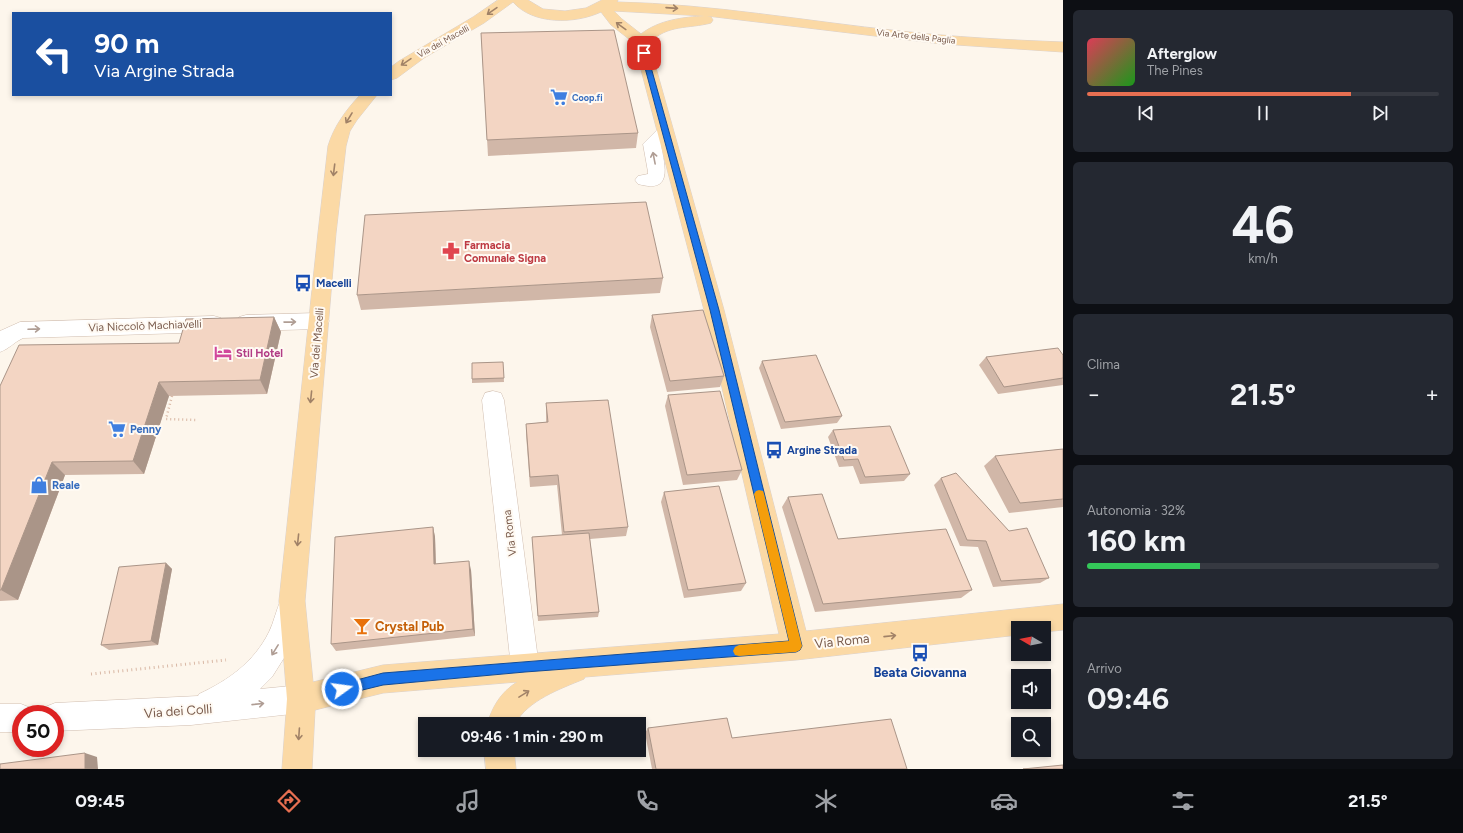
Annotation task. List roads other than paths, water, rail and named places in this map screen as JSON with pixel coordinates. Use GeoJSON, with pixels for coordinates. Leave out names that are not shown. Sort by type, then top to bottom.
{"type":"FeatureCollection","features":[{"type":"Feature","properties":{"kind":"main road","name":"Via dei Macelli"},"geometry":{"type":"LineString","coordinates":[[392,74],[401,65],[428,48],[477,22],[507,0]]}},
{"type":"Feature","properties":{"kind":"main road"},"geometry":{"type":"LineString","coordinates":[[519,0],[531,9],[545,14],[561,16],[593,12],[608,3],[770,18]]}},
{"type":"Feature","properties":{"kind":"main road"},"geometry":{"type":"LineString","coordinates":[[688,0],[770,18]]}},
{"type":"Feature","properties":{"kind":"main road"},"geometry":{"type":"LineString","coordinates":[[608,3],[608,12],[617,23],[641,42],[714,310],[796,646]]}},
{"type":"Feature","properties":{"kind":"main road"},"geometry":{"type":"LineString","coordinates":[[641,42],[648,34],[678,23],[749,16]]}},
{"type":"Feature","properties":{"kind":"main road","name":"Via Arte della Paglia"},"geometry":{"type":"LineString","coordinates":[[770,18],[942,40],[1063,47]]}},
{"type":"Feature","properties":{"kind":"main road","name":"Via dei Macelli"},"geometry":{"type":"LineString","coordinates":[[297,769],[301,699],[292,601],[318,321],[337,146],[340,133],[352,112],[368,96]]}},
{"type":"Feature","properties":{"kind":"main road","name":"Via Roma"},"geometry":{"type":"LineString","coordinates":[[301,699],[383,679],[796,646],[1063,616]]}},
{"type":"Feature","properties":{"kind":"main road"},"geometry":{"type":"LineString","coordinates":[[503,717],[519,698],[546,681],[592,662]]}},
{"type":"Feature","properties":{"kind":"main road"},"geometry":{"type":"LineString","coordinates":[[500,757],[501,769]]}},
{"type":"Feature","properties":{"kind":"street"},"geometry":{"type":"LineString","coordinates":[[644,180],[656,177],[657,172],[652,144],[665,132]]}},
{"type":"Feature","properties":{"kind":"street","name":"Via Niccolò Machiavelli"},"geometry":{"type":"LineString","coordinates":[[0,344],[8,336],[20,330],[318,321]]}},
{"type":"Feature","properties":{"kind":"street","name":"Via Roma"},"geometry":{"type":"LineString","coordinates":[[493,400],[525,667]]}},
{"type":"Feature","properties":{"kind":"street","name":"Via dei Macelli"},"geometry":{"type":"LineString","coordinates":[[191,711],[227,697],[250,681],[261,670],[279,644],[287,624],[292,601]]}},
{"type":"Feature","properties":{"kind":"street","name":"Via dei Colli"},"geometry":{"type":"LineString","coordinates":[[64,717],[191,711],[301,699]]}},
{"type":"Feature","properties":{"kind":"street"},"geometry":{"type":"LineString","coordinates":[[0,718],[12,718]]}},
{"type":"Feature","properties":{"kind":"place","name":"Coop.fi"},"geometry":{"type":"Point","coordinates":[559,97]}},
{"type":"Feature","properties":{"kind":"place","name":"Farmacia Comunale Signa"},"geometry":{"type":"Point","coordinates":[451,251]}},
{"type":"Feature","properties":{"kind":"place","name":"Macelli"},"geometry":{"type":"Point","coordinates":[303,283]}},
{"type":"Feature","properties":{"kind":"place","name":"Stil Hotel"},"geometry":{"type":"Point","coordinates":[223,353]}},
{"type":"Feature","properties":{"kind":"place","name":"Penny"},"geometry":{"type":"Point","coordinates":[117,429]}},
{"type":"Feature","properties":{"kind":"place","name":"Argine Strada"},"geometry":{"type":"Point","coordinates":[774,450]}},
{"type":"Feature","properties":{"kind":"place","name":"Reale"},"geometry":{"type":"Point","coordinates":[39,485]}},
{"type":"Feature","properties":{"kind":"place","name":"Crystal Pub"},"geometry":{"type":"Point","coordinates":[362,626]}},
{"type":"Feature","properties":{"kind":"place","name":"Beata Giovanna"},"geometry":{"type":"Point","coordinates":[920,653]}}]}
